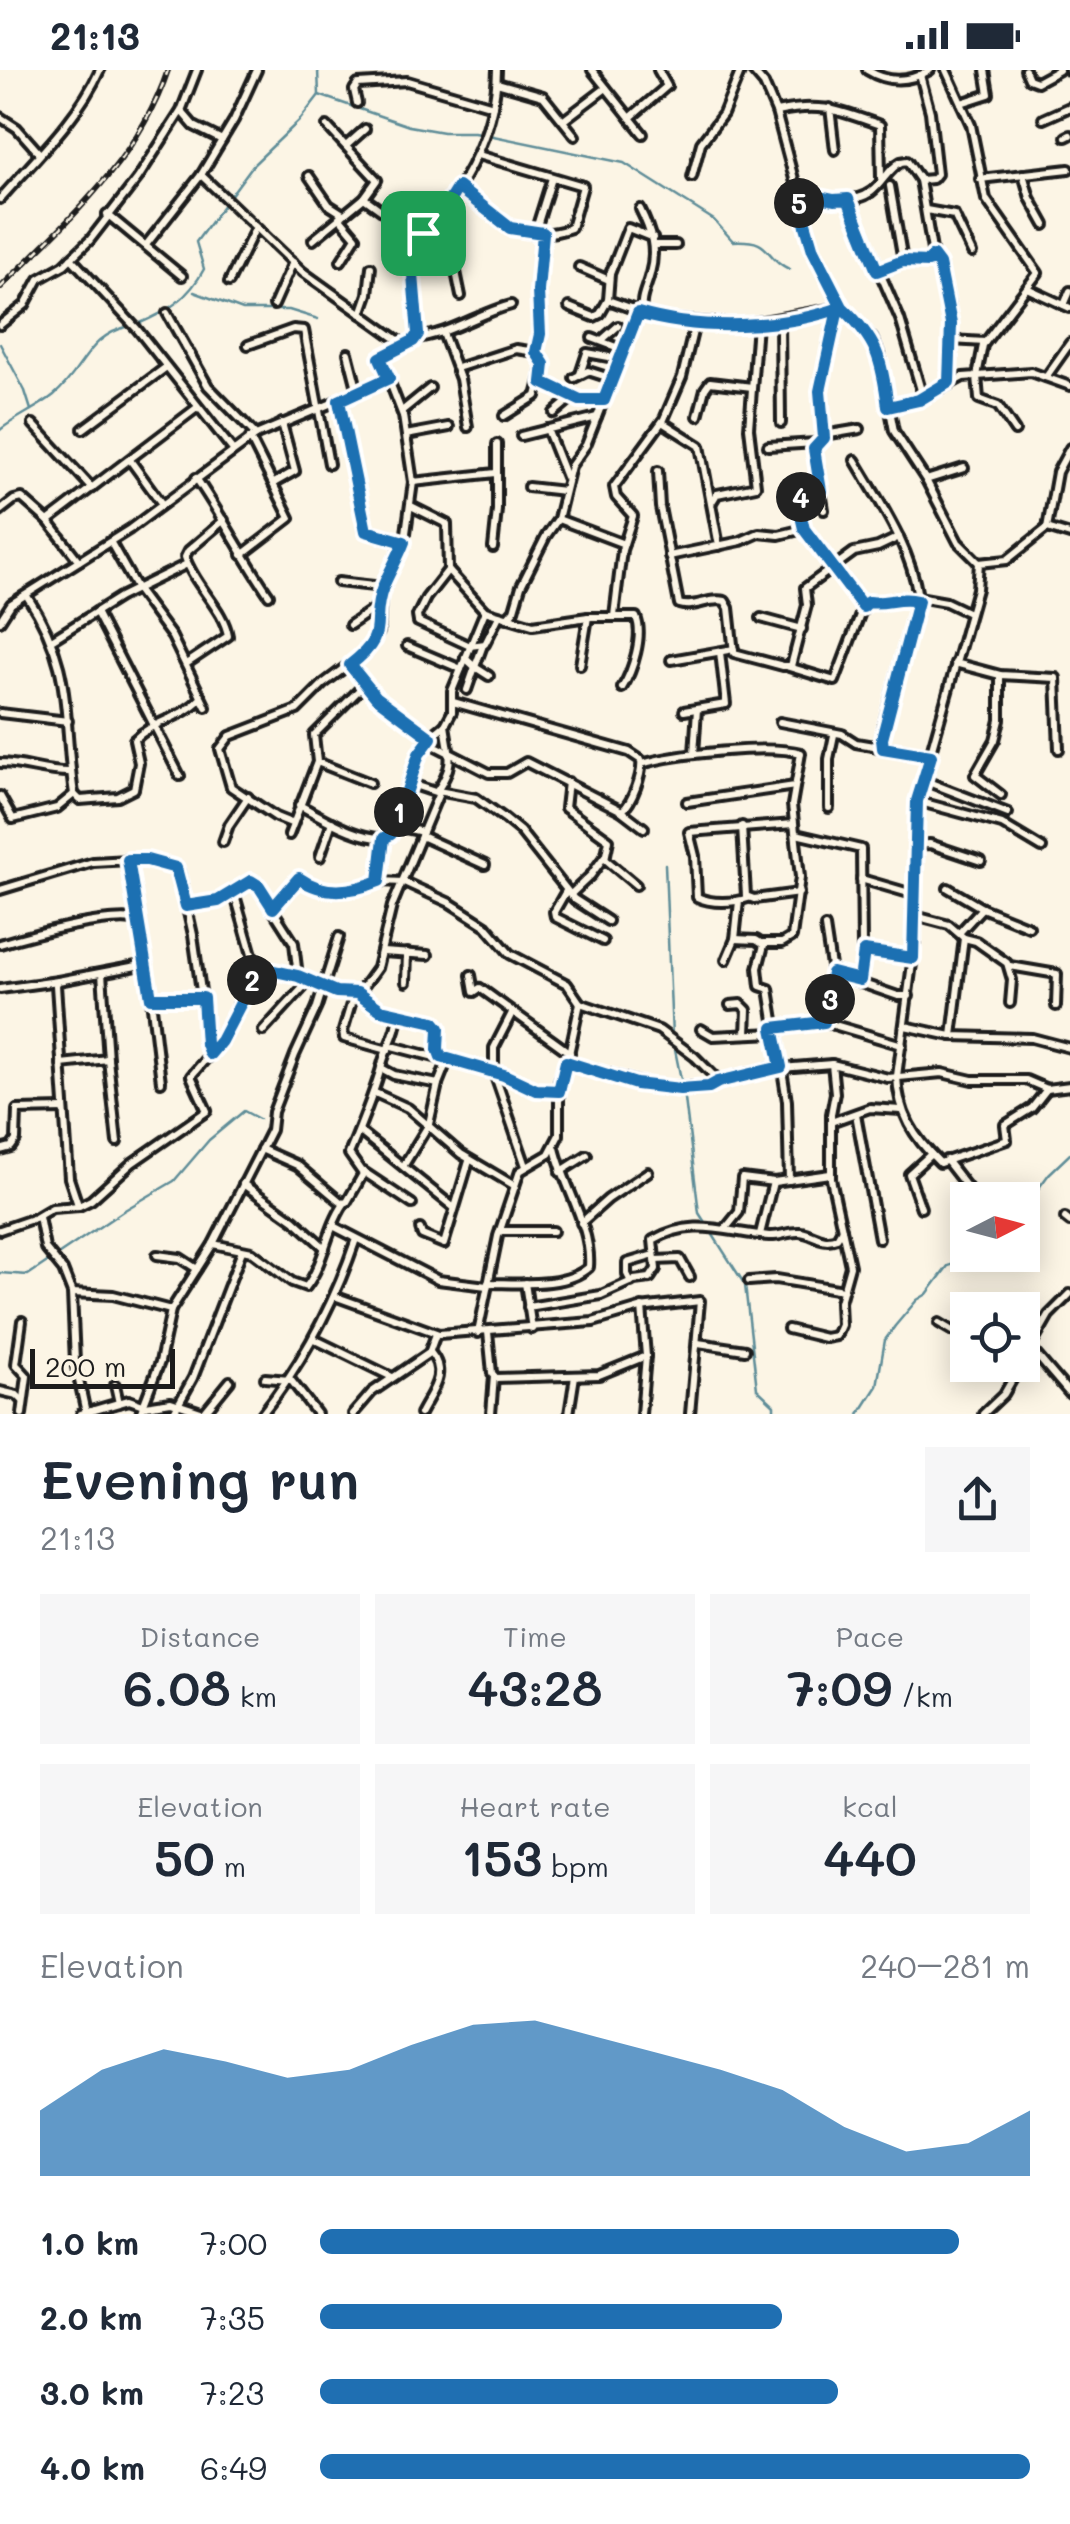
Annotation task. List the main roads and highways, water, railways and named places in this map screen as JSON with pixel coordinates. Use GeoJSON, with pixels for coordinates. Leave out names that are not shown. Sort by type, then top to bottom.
{"type":"FeatureCollection","features":[{"type":"Feature","properties":{"kind":"waterway"},"geometry":{"type":"LineString","coordinates":[[138,324],[176,303],[198,279],[204,269],[196,242],[253,165],[299,121],[319,95],[318,70]]}},
{"type":"Feature","properties":{"kind":"waterway"},"geometry":{"type":"LineString","coordinates":[[319,95],[409,126],[474,132],[624,163],[714,220],[733,241],[756,243],[789,269]]}},
{"type":"Feature","properties":{"kind":"waterway"},"geometry":{"type":"LineString","coordinates":[[194,292],[243,310],[289,310],[318,319]]}},
{"type":"Feature","properties":{"kind":"waterway"},"geometry":{"type":"LineString","coordinates":[[0,430],[54,395],[104,337],[130,326]]}},
{"type":"Feature","properties":{"kind":"waterway"},"geometry":{"type":"LineString","coordinates":[[0,344],[31,410]]}},
{"type":"Feature","properties":{"kind":"waterway"},"geometry":{"type":"LineString","coordinates":[[665,864],[672,1037]]}},
{"type":"Feature","properties":{"kind":"waterway"},"geometry":{"type":"LineString","coordinates":[[674,1045],[699,1213],[745,1285],[757,1389],[774,1405],[774,1414]]}},
{"type":"Feature","properties":{"kind":"waterway"},"geometry":{"type":"LineString","coordinates":[[0,1273],[28,1275],[174,1181],[209,1140],[244,1111],[259,1119]]}},
{"type":"Feature","properties":{"kind":"waterway"},"geometry":{"type":"LineString","coordinates":[[1040,1186],[1070,1154]]}},
{"type":"Feature","properties":{"kind":"waterway"},"geometry":{"type":"LineString","coordinates":[[859,1414],[877,1386],[885,1340],[950,1265]]}},
{"type":"Feature","properties":{"kind":"railway"},"geometry":{"type":"LineString","coordinates":[[0,288],[119,162],[155,103],[168,70]]}}]}
